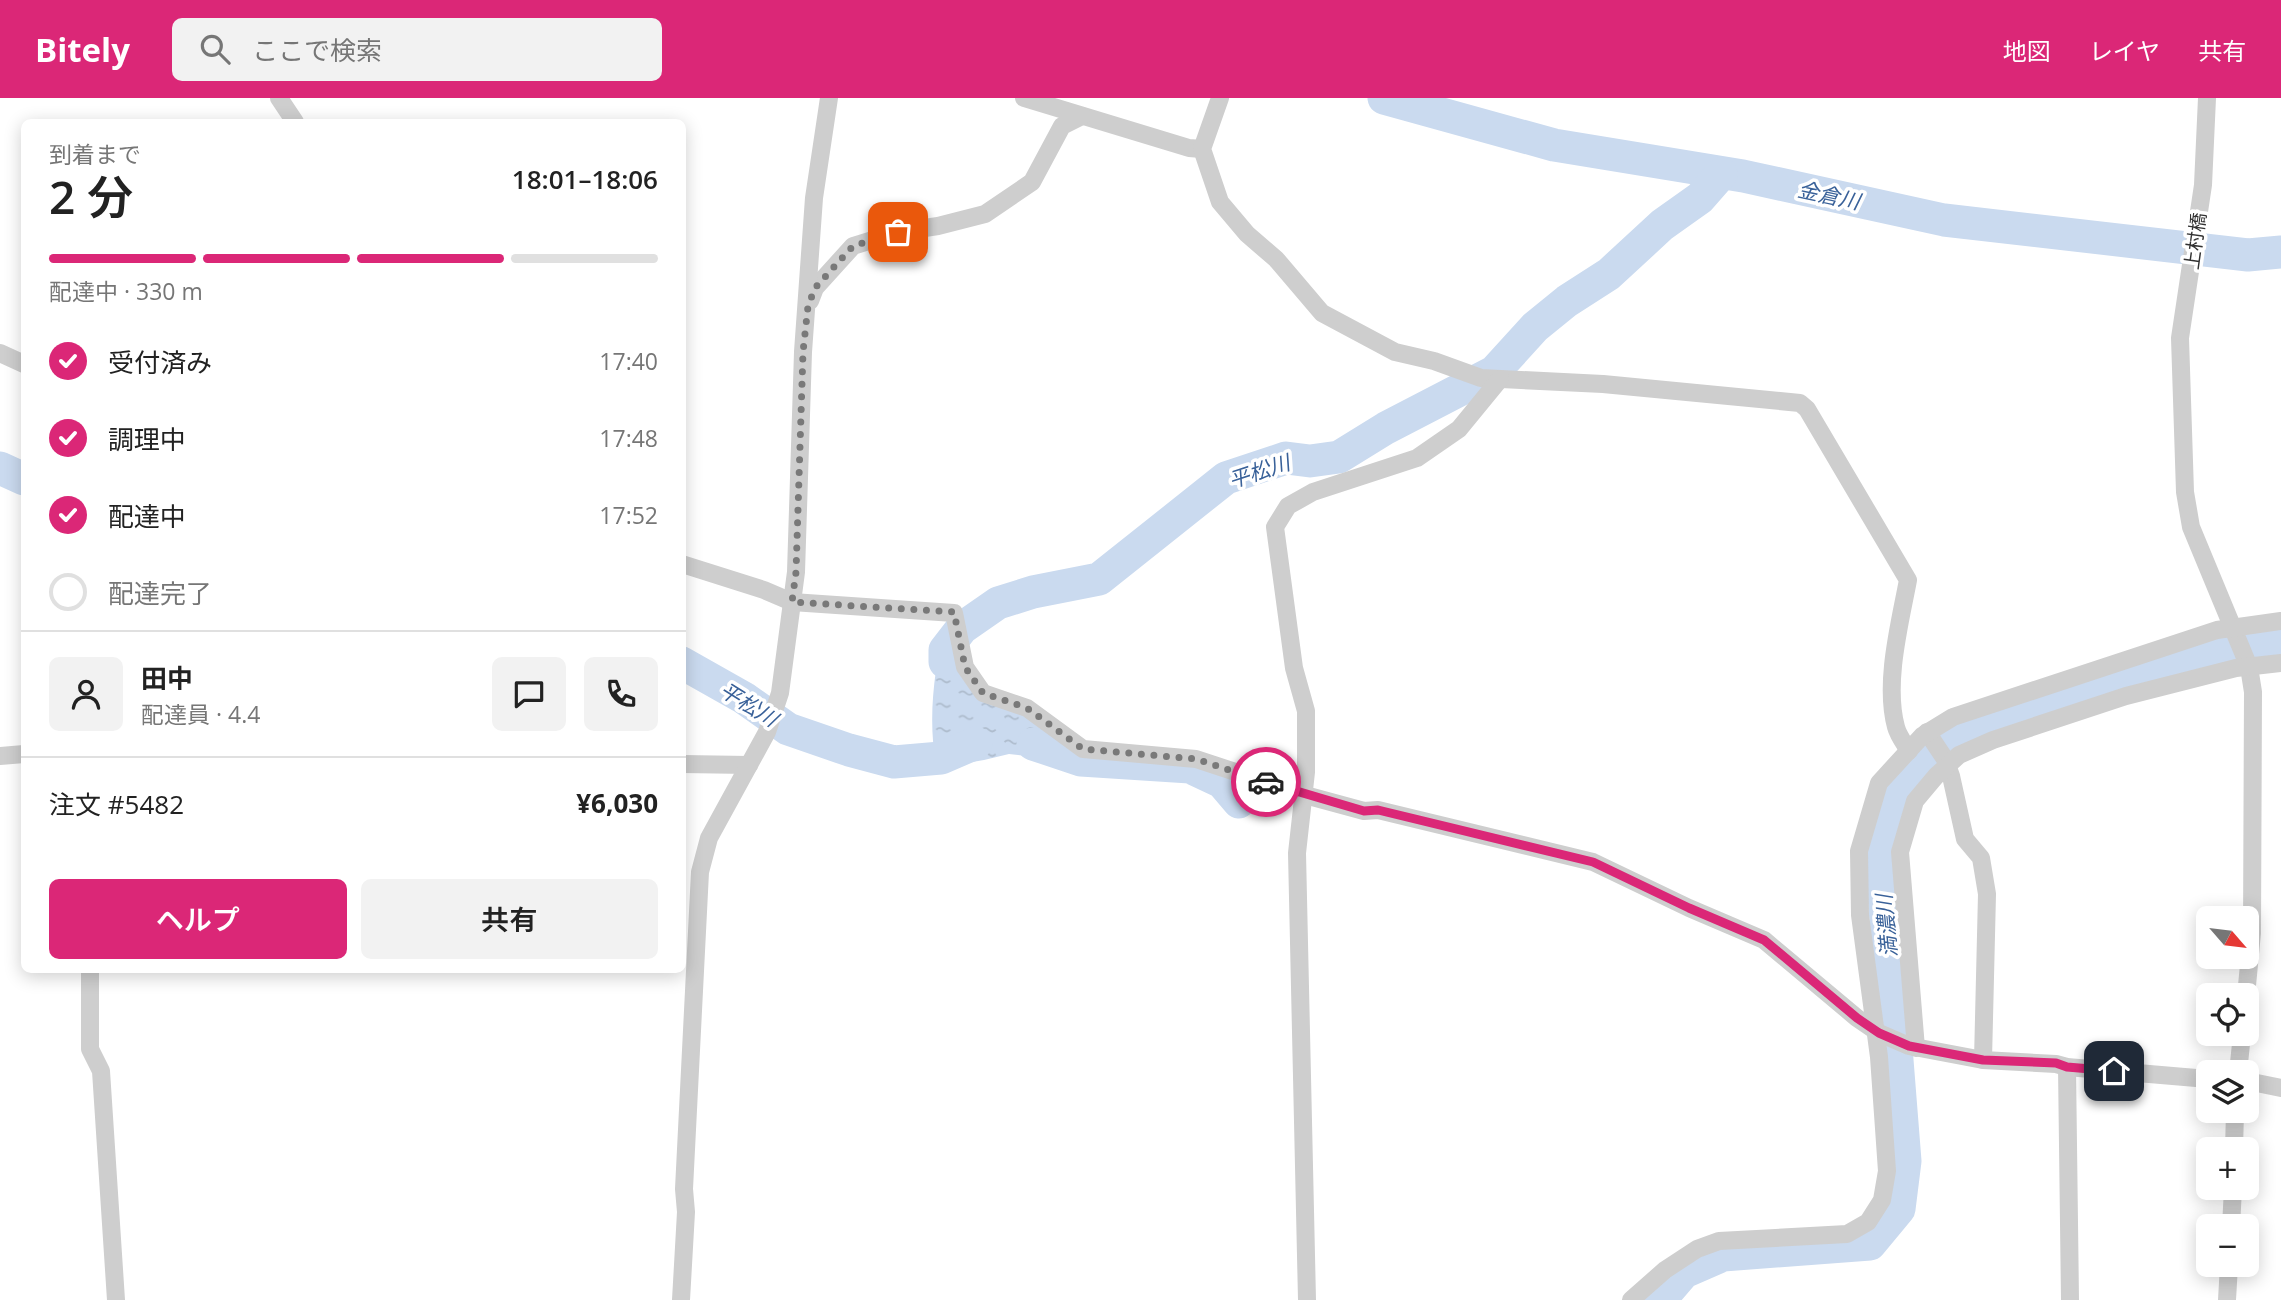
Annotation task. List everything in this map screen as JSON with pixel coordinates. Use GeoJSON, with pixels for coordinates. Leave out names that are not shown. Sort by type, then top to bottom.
{"type":"FeatureCollection","features":[{"type":"Feature","properties":{"kind":"street"},"geometry":{"type":"LineString","coordinates":[[279,98],[293,119]]}},
{"type":"Feature","properties":{"kind":"street"},"geometry":{"type":"LineString","coordinates":[[681,1300],[700,872],[709,838],[767,732],[780,693],[796,572],[803,352],[814,198],[829,98]]}},
{"type":"Feature","properties":{"kind":"street"},"geometry":{"type":"LineString","coordinates":[[1024,98],[1189,148],[1202,149]]}},
{"type":"Feature","properties":{"kind":"street"},"geometry":{"type":"LineString","coordinates":[[1220,98],[1202,149],[1220,202],[1322,313],[1395,352],[1434,361],[1481,378],[1603,384],[1800,403],[1807,409],[1908,580],[1895,639],[1893,697],[1896,728],[1909,751]]}},
{"type":"Feature","properties":{"kind":"street","name":"上村橋"},"geometry":{"type":"LineString","coordinates":[[2207,98],[2203,185],[2180,338],[2185,492],[2191,527],[2249,667],[2253,692],[2252,919],[2247,983]]}},
{"type":"Feature","properties":{"kind":"street"},"geometry":{"type":"LineString","coordinates":[[808,306],[815,288],[853,246],[898,232],[938,226],[985,214],[1032,183],[1062,126],[1082,116]]}},
{"type":"Feature","properties":{"kind":"street"},"geometry":{"type":"LineString","coordinates":[[0,353],[21,363]]}},
{"type":"Feature","properties":{"kind":"street"},"geometry":{"type":"LineString","coordinates":[[1307,1300],[1297,866],[1304,794],[1306,711],[1294,668],[1275,527],[1288,506],[1313,492],[1417,457],[1460,429],[1500,379]]}},
{"type":"Feature","properties":{"kind":"street"},"geometry":{"type":"LineString","coordinates":[[686,565],[764,590],[792,602],[954,612],[965,667],[983,693],[1027,708],[1083,749],[1196,759],[1364,811],[1378,810],[1593,862],[1764,940],[1857,1018],[1877,1031],[1912,1047],[1983,1060],[2056,1063],[2067,1067],[2196,1078]]}},
{"type":"Feature","properties":{"kind":"street"},"geometry":{"type":"LineString","coordinates":[[1631,1300],[1665,1270],[1697,1249],[1719,1241],[1847,1234],[1868,1222],[1882,1199],[1887,1171],[1877,1031],[1860,915],[1859,851],[1880,783],[1909,751],[1928,733],[1953,717],[1986,705],[2217,631],[2281,621]]}},
{"type":"Feature","properties":{"kind":"street"},"geometry":{"type":"LineString","coordinates":[[1912,1047],[1900,852],[1915,801],[1946,762],[1993,740],[2126,696],[2194,677],[2281,663]]}},
{"type":"Feature","properties":{"kind":"street"},"geometry":{"type":"LineString","coordinates":[[1928,733],[1946,762],[1965,839],[1980,858],[1987,894],[1983,1060]]}},
{"type":"Feature","properties":{"kind":"street"},"geometry":{"type":"LineString","coordinates":[[0,756],[21,754]]}},
{"type":"Feature","properties":{"kind":"street"},"geometry":{"type":"LineString","coordinates":[[686,764],[749,765]]}},
{"type":"Feature","properties":{"kind":"street"},"geometry":{"type":"LineString","coordinates":[[90,973],[90,1049],[102,1071],[116,1300]]}},
{"type":"Feature","properties":{"kind":"street"},"geometry":{"type":"LineString","coordinates":[[2067,1067],[2070,1300]]}},
{"type":"Feature","properties":{"kind":"street"},"geometry":{"type":"LineString","coordinates":[[2259,1083],[2281,1088]]}},
{"type":"Feature","properties":{"kind":"street"},"geometry":{"type":"LineString","coordinates":[[2227,1300],[2228,1277]]}},
{"type":"Feature","properties":{"kind":"water"},"geometry":{"type":"Polygon","coordinates":[[[945,625],[950,626],[962,676],[1037,719],[1078,757],[1074,762],[1009,754],[937,768],[932,733],[933,696],[945,625]]]}},
{"type":"Feature","properties":{"kind":"waterway","name":"金倉川"},"geometry":{"type":"LineString","coordinates":[[1384,98],[1554,145],[1743,176],[1944,220],[2248,255],[2281,252]]}},
{"type":"Feature","properties":{"kind":"waterway","name":"平松川"},"geometry":{"type":"LineString","coordinates":[[945,662],[945,650],[962,628],[998,603],[1033,592],[1099,579],[1226,478],[1286,458],[1310,461],[1339,457],[1386,428],[1494,372],[1535,327],[1567,301],[1609,274],[1662,225],[1700,198],[1721,174]]}},
{"type":"Feature","properties":{"kind":"waterway","name":"平松川"},"geometry":{"type":"LineString","coordinates":[[0,468],[21,478]]}},
{"type":"Feature","properties":{"kind":"waterway","name":"満濃川"},"geometry":{"type":"LineString","coordinates":[[1660,1300],[1684,1272],[1723,1255],[1870,1244],[1899,1209],[1905,1161],[1881,858],[1894,806],[1905,782],[1921,761],[1959,733],[2003,714],[2187,661],[2281,643]]}},
{"type":"Feature","properties":{"kind":"waterway","name":"平松川"},"geometry":{"type":"LineString","coordinates":[[686,665],[744,698],[788,729],[849,750],[894,762],[941,758],[976,743]]}},
{"type":"Feature","properties":{"kind":"waterway","name":"平松川"},"geometry":{"type":"LineString","coordinates":[[1033,744],[1081,760],[1190,767],[1222,782],[1239,802]]}},
{"type":"Feature","properties":{"kind":"way so far"},"geometry":{"type":"LineString","coordinates":[[898,232],[853,246],[815,288],[808,306],[803,352],[796,572],[792,602],[954,612],[965,667],[983,693],[1027,708],[1083,749],[1196,759],[1266,782]]}},
{"type":"Feature","properties":{"kind":"route"},"geometry":{"type":"LineString","coordinates":[[1266,782],[1364,811],[1378,810],[1593,862],[1764,940],[1857,1018],[1879,1033],[1909,1046],[1983,1060],[2056,1063],[2067,1067],[2114,1071]]}}]}
